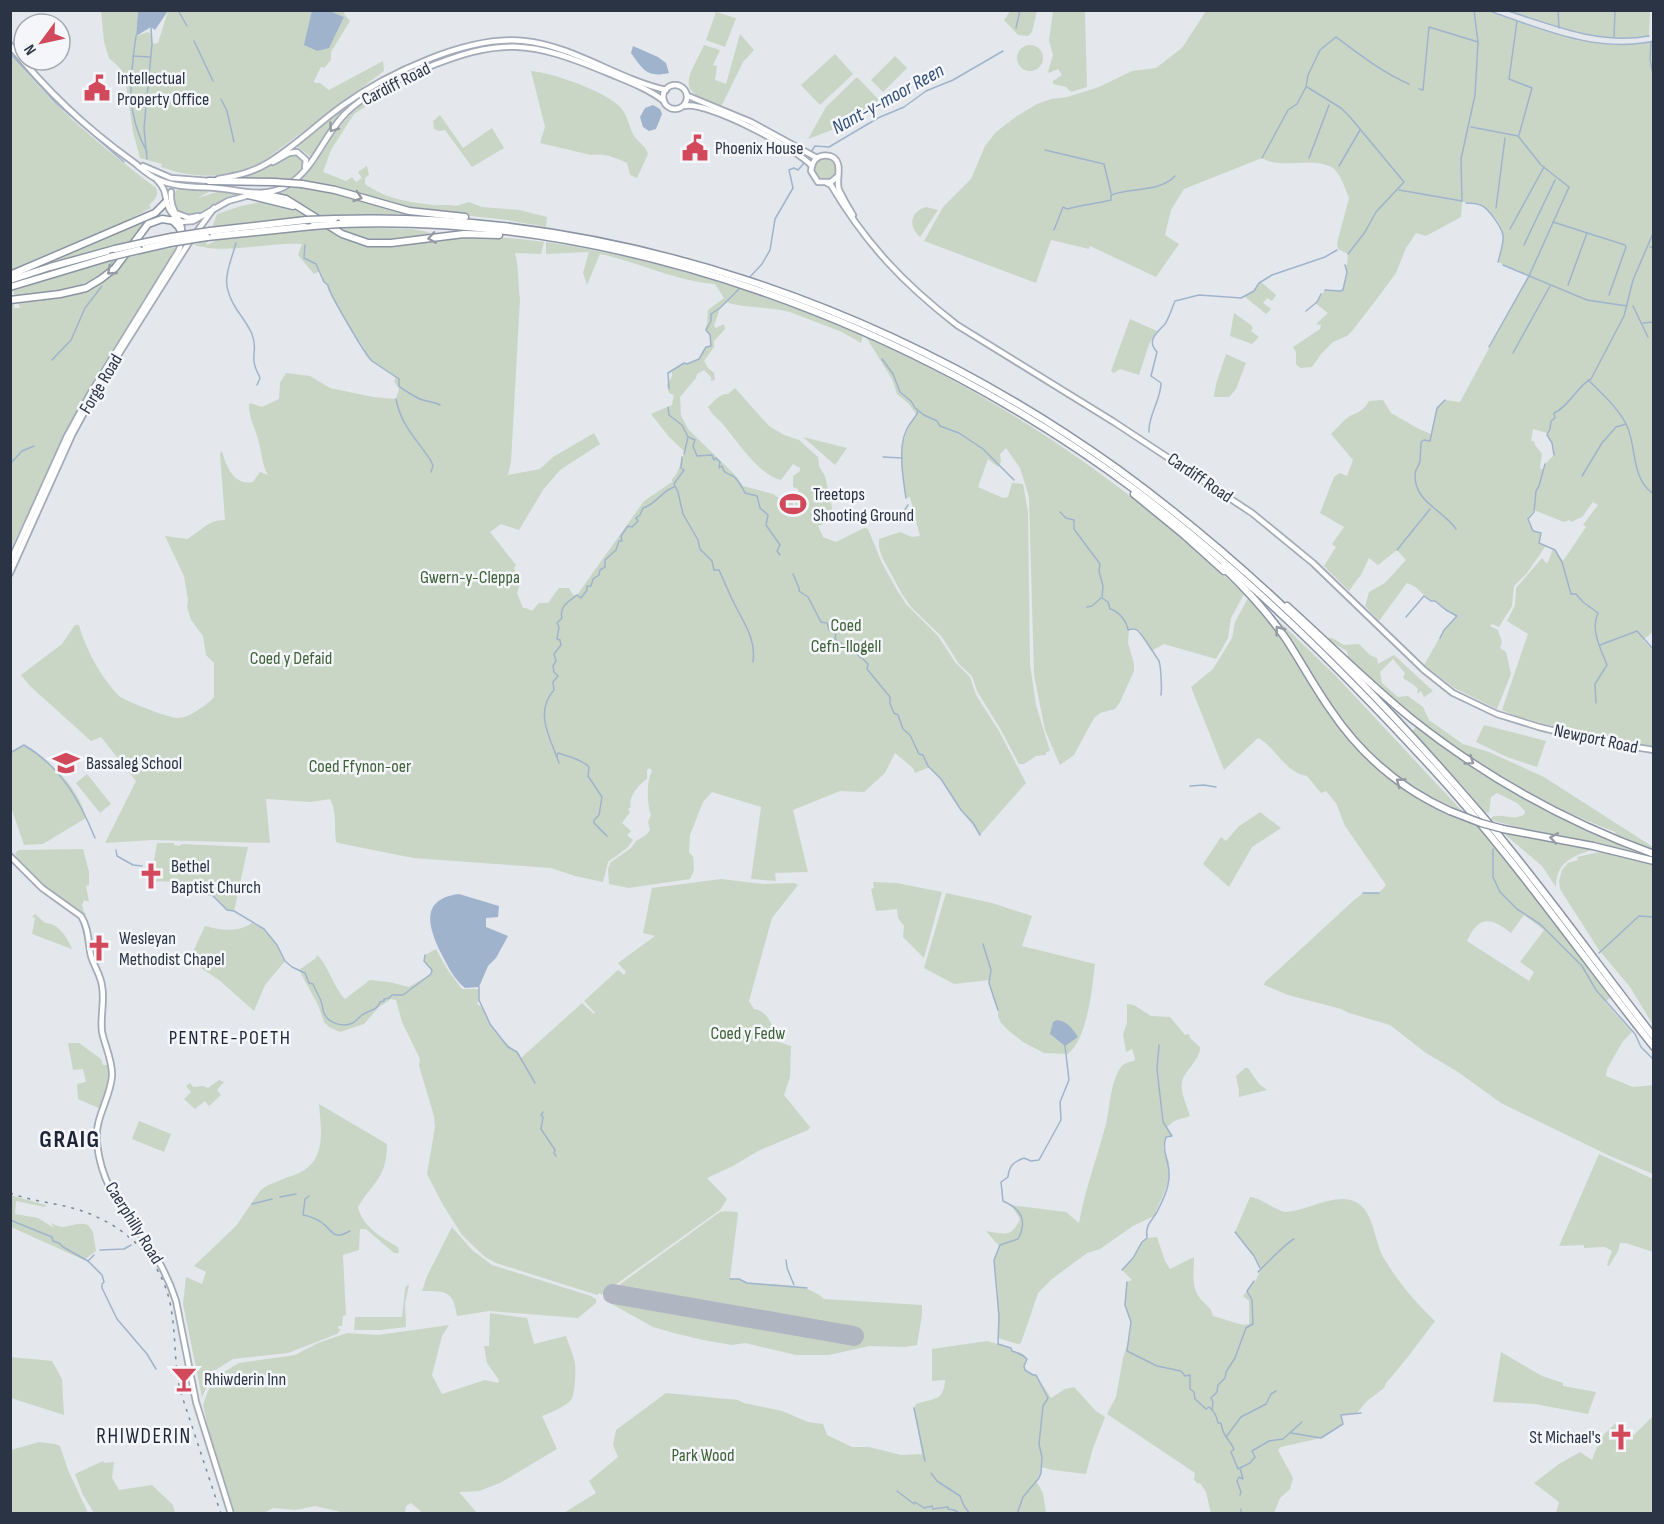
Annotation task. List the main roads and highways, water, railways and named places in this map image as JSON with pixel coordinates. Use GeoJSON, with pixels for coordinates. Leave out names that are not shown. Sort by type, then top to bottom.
{"type":"FeatureCollection","features":[{"type":"Feature","properties":{"kind":"highway"},"geometry":{"type":"LineString","coordinates":[[209,181],[302,183],[409,211],[540,227],[711,268],[821,307],[971,385],[1047,429],[1184,524],[1316,648],[1434,770],[1561,924],[1653,1047]]}},
{"type":"Feature","properties":{"kind":"highway"},"geometry":{"type":"LineString","coordinates":[[262,194],[286,199],[342,234],[368,243],[391,243],[476,234],[574,242]]}},
{"type":"Feature","properties":{"kind":"highway"},"geometry":{"type":"LineString","coordinates":[[248,195],[300,208]]}},
{"type":"Feature","properties":{"kind":"highway"},"geometry":{"type":"LineString","coordinates":[[10,275],[155,213],[166,202]]}},
{"type":"Feature","properties":{"kind":"highway"},"geometry":{"type":"LineString","coordinates":[[10,280],[115,249],[306,220],[378,218],[473,222],[589,238]]}},
{"type":"Feature","properties":{"kind":"highway"},"geometry":{"type":"LineString","coordinates":[[10,300],[60,294],[86,288],[115,268],[148,224],[158,219],[181,222]]}},
{"type":"Feature","properties":{"kind":"highway"},"geometry":{"type":"LineString","coordinates":[[172,220],[181,230],[183,237]]}},
{"type":"Feature","properties":{"kind":"highway"},"geometry":{"type":"LineString","coordinates":[[208,234],[340,224],[386,224],[459,227],[574,242],[637,255],[708,274],[868,330],[938,360],[1034,414],[1118,470],[1236,565],[1308,632],[1368,691],[1479,812],[1563,916],[1653,1037]]}},
{"type":"Feature","properties":{"kind":"highway"},"geometry":{"type":"LineString","coordinates":[[10,287],[140,246]]}},
{"type":"Feature","properties":{"kind":"highway"},"geometry":{"type":"LineString","coordinates":[[1047,429],[1177,529],[1259,605]]}},
{"type":"Feature","properties":{"kind":"highway"},"geometry":{"type":"LineString","coordinates":[[1184,524],[1259,605],[1285,639],[1330,710],[1356,743],[1399,782],[1426,799],[1480,823],[1653,861]]}},
{"type":"Feature","properties":{"kind":"highway"},"geometry":{"type":"LineString","coordinates":[[1184,524],[1206,535],[1238,561],[1390,700]]}},
{"type":"Feature","properties":{"kind":"highway"},"geometry":{"type":"LineString","coordinates":[[1308,632],[1449,747],[1511,788],[1581,825],[1653,854]]}},
{"type":"Feature","properties":{"kind":"main road","name":"Cardiff Road"},"geometry":{"type":"LineString","coordinates":[[127,158],[162,175],[188,180],[209,181],[242,175],[265,165],[343,105],[408,69],[470,46],[490,42],[523,41],[554,48],[666,90],[673,85],[679,85],[686,90],[688,96],[751,122],[817,158]]}},
{"type":"Feature","properties":{"kind":"main road","name":"Cardiff Road"},"geometry":{"type":"LineString","coordinates":[[10,45],[44,83],[127,158],[157,179],[176,184],[262,194],[288,186],[313,160],[335,125],[346,113],[397,80],[464,53],[489,47],[526,47],[574,59],[647,89],[672,109],[689,105],[699,107],[746,125],[804,157],[812,166]]}},
{"type":"Feature","properties":{"kind":"main road"},"geometry":{"type":"LineString","coordinates":[[664,102],[666,90]]}},
{"type":"Feature","properties":{"kind":"main road"},"geometry":{"type":"LineString","coordinates":[[684,106],[688,96]]}},
{"type":"Feature","properties":{"kind":"main road"},"geometry":{"type":"LineString","coordinates":[[265,165],[289,153],[297,152],[306,160],[303,172]]}},
{"type":"Feature","properties":{"kind":"main road"},"geometry":{"type":"LineString","coordinates":[[826,155],[834,158],[839,168],[838,176],[827,183],[814,179],[812,166],[817,158],[826,155]]}},
{"type":"Feature","properties":{"kind":"main road","name":"Cardiff Road"},"geometry":{"type":"LineString","coordinates":[[838,176],[838,188],[860,228]]}},
{"type":"Feature","properties":{"kind":"main road"},"geometry":{"type":"LineString","coordinates":[[157,179],[165,190],[170,213],[181,222],[193,221],[228,201],[248,195],[262,194]]}},
{"type":"Feature","properties":{"kind":"main road"},"geometry":{"type":"LineString","coordinates":[[166,202],[176,184],[188,180]]}},
{"type":"Feature","properties":{"kind":"main road","name":"Cardiff Road"},"geometry":{"type":"LineString","coordinates":[[827,183],[831,185],[860,228],[904,281],[957,325],[1114,422],[1252,513],[1312,563],[1420,666],[1453,693],[1497,714],[1539,727]]}},
{"type":"Feature","properties":{"kind":"main road"},"geometry":{"type":"LineString","coordinates":[[171,192],[172,206],[181,222],[183,237]]}},
{"type":"Feature","properties":{"kind":"main road","name":"Forge Road"},"geometry":{"type":"LineString","coordinates":[[10,573],[72,435],[98,387],[190,241],[214,208]]}},
{"type":"Feature","properties":{"kind":"main road"},"geometry":{"type":"LineString","coordinates":[[177,213],[189,218],[204,214]]}},
{"type":"Feature","properties":{"kind":"main road","name":"Forge Road"},"geometry":{"type":"LineString","coordinates":[[10,562],[67,436],[119,345],[176,257],[183,237]]}},
{"type":"Feature","properties":{"kind":"main road","name":"Newport Road"},"geometry":{"type":"LineString","coordinates":[[1539,727],[1596,741],[1653,750]]}},
{"type":"Feature","properties":{"kind":"main road","name":"Caerphilly Road"},"geometry":{"type":"LineString","coordinates":[[10,855],[42,888],[75,912],[85,923],[91,956],[102,986],[100,1013],[112,1074],[111,1087],[98,1119],[97,1144],[101,1166],[112,1195],[155,1256],[176,1301],[196,1402],[231,1514]]}},
{"type":"Feature","properties":{"kind":"water"},"geometry":{"type":"Polygon","coordinates":[[[138,10],[168,11],[155,30],[151,27],[136,36],[138,10]]]}},
{"type":"Feature","properties":{"kind":"water"},"geometry":{"type":"Polygon","coordinates":[[[312,10],[330,11],[344,17],[329,48],[317,51],[304,45],[312,10]]]}},
{"type":"Feature","properties":{"kind":"water"},"geometry":{"type":"Polygon","coordinates":[[[633,46],[666,63],[669,73],[655,74],[646,71],[631,53],[633,46]]]}},
{"type":"Feature","properties":{"kind":"water"},"geometry":{"type":"Polygon","coordinates":[[[653,105],[660,109],[662,114],[656,129],[649,131],[643,127],[640,117],[645,108],[653,105]]]}},
{"type":"Feature","properties":{"kind":"water"},"geometry":{"type":"Polygon","coordinates":[[[459,894],[499,906],[498,917],[486,918],[486,927],[508,936],[496,958],[488,966],[479,987],[465,988],[454,976],[436,943],[431,924],[430,915],[438,902],[446,897],[459,894]]]}},
{"type":"Feature","properties":{"kind":"water"},"geometry":{"type":"Polygon","coordinates":[[[1057,1020],[1069,1026],[1078,1037],[1065,1046],[1050,1034],[1053,1022],[1057,1020]]]}},
{"type":"Feature","properties":{"kind":"waterway"},"geometry":{"type":"LineString","coordinates":[[178,10],[187,26]]}},
{"type":"Feature","properties":{"kind":"waterway","name":"Nant-y-moor Reen"},"geometry":{"type":"LineString","coordinates":[[1016,28],[1020,10]]}},
{"type":"Feature","properties":{"kind":"waterway"},"geometry":{"type":"LineString","coordinates":[[1399,190],[1462,201],[1461,159],[1475,95],[1478,42],[1474,10]]}},
{"type":"Feature","properties":{"kind":"waterway"},"geometry":{"type":"LineString","coordinates":[[1486,10],[1548,31],[1590,42],[1632,44],[1654,41]]}},
{"type":"Feature","properties":{"kind":"waterway"},"geometry":{"type":"LineString","coordinates":[[1505,10],[1594,36],[1611,38],[1649,36]]}},
{"type":"Feature","properties":{"kind":"waterway"},"geometry":{"type":"LineString","coordinates":[[1558,10],[1559,28]]}},
{"type":"Feature","properties":{"kind":"waterway"},"geometry":{"type":"LineString","coordinates":[[1614,37],[1615,10]]}},
{"type":"Feature","properties":{"kind":"waterway"},"geometry":{"type":"LineString","coordinates":[[1653,10],[1654,21]]}},
{"type":"Feature","properties":{"kind":"waterway"},"geometry":{"type":"LineString","coordinates":[[1517,21],[1509,79],[1532,88],[1519,135]]}},
{"type":"Feature","properties":{"kind":"waterway"},"geometry":{"type":"LineString","coordinates":[[147,159],[144,128],[152,44],[151,27]]}},
{"type":"Feature","properties":{"kind":"waterway"},"geometry":{"type":"LineString","coordinates":[[1419,89],[1423,90],[1429,27],[1478,42]]}},
{"type":"Feature","properties":{"kind":"waterway"},"geometry":{"type":"LineString","coordinates":[[136,36],[131,81],[132,109],[147,152]]}},
{"type":"Feature","properties":{"kind":"waterway"},"geometry":{"type":"LineString","coordinates":[[1262,158],[1288,110],[1297,104],[1320,50],[1336,37],[1380,69],[1409,84]]}},
{"type":"Feature","properties":{"kind":"waterway"},"geometry":{"type":"LineString","coordinates":[[194,41],[213,81]]}},
{"type":"Feature","properties":{"kind":"waterway"},"geometry":{"type":"LineString","coordinates":[[1651,42],[1650,59],[1654,79]]}},
{"type":"Feature","properties":{"kind":"waterway","name":"Nant-y-moor Reen"},"geometry":{"type":"LineString","coordinates":[[807,158],[815,146],[829,147],[878,118],[904,107],[926,91],[953,80],[1003,51]]}},
{"type":"Feature","properties":{"kind":"waterway"},"geometry":{"type":"LineString","coordinates":[[10,53],[56,103],[124,162]]}},
{"type":"Feature","properties":{"kind":"waterway"},"geometry":{"type":"LineString","coordinates":[[133,56],[150,57]]}},
{"type":"Feature","properties":{"kind":"waterway"},"geometry":{"type":"LineString","coordinates":[[1307,87],[1341,108],[1404,182],[1376,212],[1365,232],[1348,254]]}},
{"type":"Feature","properties":{"kind":"waterway"},"geometry":{"type":"LineString","coordinates":[[221,99],[227,111],[234,142]]}},
{"type":"Feature","properties":{"kind":"waterway"},"geometry":{"type":"LineString","coordinates":[[1309,158],[1329,105]]}},
{"type":"Feature","properties":{"kind":"waterway"},"geometry":{"type":"LineString","coordinates":[[1471,127],[1518,136],[1541,165],[1569,187],[1529,276],[1489,347]]}},
{"type":"Feature","properties":{"kind":"waterway"},"geometry":{"type":"LineString","coordinates":[[1339,166],[1360,130]]}},
{"type":"Feature","properties":{"kind":"waterway"},"geometry":{"type":"LineString","coordinates":[[1496,208],[1505,138]]}},
{"type":"Feature","properties":{"kind":"waterway"},"geometry":{"type":"LineString","coordinates":[[1045,150],[1104,164],[1111,193]]}},
{"type":"Feature","properties":{"kind":"waterway"},"geometry":{"type":"LineString","coordinates":[[748,279],[762,264],[770,250],[775,219],[793,188],[789,170],[794,168],[798,170],[805,162]]}},
{"type":"Feature","properties":{"kind":"waterway"},"geometry":{"type":"LineString","coordinates":[[1510,229],[1544,167]]}},
{"type":"Feature","properties":{"kind":"waterway"},"geometry":{"type":"LineString","coordinates":[[1054,230],[1063,207],[1067,209],[1111,200],[1111,195],[1161,185],[1175,176]]}},
{"type":"Feature","properties":{"kind":"waterway"},"geometry":{"type":"LineString","coordinates":[[1524,245],[1555,180]]}},
{"type":"Feature","properties":{"kind":"waterway"},"geometry":{"type":"LineString","coordinates":[[1466,203],[1483,206],[1500,226],[1503,241],[1498,262]]}},
{"type":"Feature","properties":{"kind":"waterway"},"geometry":{"type":"LineString","coordinates":[[1553,222],[1625,245],[1609,295]]}},
{"type":"Feature","properties":{"kind":"waterway"},"geometry":{"type":"LineString","coordinates":[[1554,455],[1552,443],[1547,435],[1551,421],[1555,418],[1554,413],[1591,379],[1624,316],[1633,280],[1654,231]]}},
{"type":"Feature","properties":{"kind":"waterway"},"geometry":{"type":"LineString","coordinates":[[1568,285],[1587,233]]}},
{"type":"Feature","properties":{"kind":"waterway"},"geometry":{"type":"LineString","coordinates":[[236,243],[228,270],[228,292],[253,338],[254,363],[260,378],[257,385]]}},
{"type":"Feature","properties":{"kind":"waterway"},"geometry":{"type":"LineString","coordinates":[[305,245],[304,258],[316,264],[348,324],[372,361],[399,379],[399,386],[406,391],[420,399],[440,405]]}},
{"type":"Feature","properties":{"kind":"waterway"},"geometry":{"type":"LineString","coordinates":[[1650,247],[1654,248]]}},
{"type":"Feature","properties":{"kind":"waterway"},"geometry":{"type":"LineString","coordinates":[[1149,432],[1150,420],[1161,383],[1151,376],[1157,352],[1152,344],[1156,334],[1165,324],[1175,301],[1199,295],[1241,298],[1254,291],[1259,283],[1272,275],[1325,257],[1337,250]]}},
{"type":"Feature","properties":{"kind":"waterway"},"geometry":{"type":"LineString","coordinates":[[110,266],[114,259]]}},
{"type":"Feature","properties":{"kind":"waterway"},"geometry":{"type":"LineString","coordinates":[[1325,290],[1343,290],[1347,272],[1345,265]]}},
{"type":"Feature","properties":{"kind":"waterway"},"geometry":{"type":"LineString","coordinates":[[1503,265],[1587,300],[1627,306]]}},
{"type":"Feature","properties":{"kind":"waterway"},"geometry":{"type":"LineString","coordinates":[[52,360],[71,340],[85,308],[102,286]]}},
{"type":"Feature","properties":{"kind":"waterway"},"geometry":{"type":"LineString","coordinates":[[1513,353],[1550,286]]}},
{"type":"Feature","properties":{"kind":"waterway"},"geometry":{"type":"LineString","coordinates":[[669,389],[668,373],[684,363],[699,359],[706,347],[711,346],[710,335],[706,330],[711,321],[711,314],[741,287]]}},
{"type":"Feature","properties":{"kind":"waterway"},"geometry":{"type":"LineString","coordinates":[[1306,311],[1317,302],[1321,294]]}},
{"type":"Feature","properties":{"kind":"waterway"},"geometry":{"type":"LineString","coordinates":[[1633,306],[1648,337]]}},
{"type":"Feature","properties":{"kind":"waterway"},"geometry":{"type":"LineString","coordinates":[[1643,323],[1654,322]]}},
{"type":"Feature","properties":{"kind":"waterway","name":"Nant-y-moor Reen"},"geometry":{"type":"LineString","coordinates":[[882,359],[893,374],[900,392],[911,401],[915,408],[937,421],[940,426],[959,433],[983,449],[1014,480]]}},
{"type":"Feature","properties":{"kind":"waterway"},"geometry":{"type":"LineString","coordinates":[[1588,380],[1624,420],[1641,481],[1654,494]]}},
{"type":"Feature","properties":{"kind":"waterway"},"geometry":{"type":"LineString","coordinates":[[396,399],[406,425],[431,461],[433,466],[431,472]]}},
{"type":"Feature","properties":{"kind":"waterway"},"geometry":{"type":"LineString","coordinates":[[1445,400],[1437,408],[1430,441],[1421,442],[1420,461],[1415,474],[1419,492],[1456,529]]}},
{"type":"Feature","properties":{"kind":"waterway"},"geometry":{"type":"LineString","coordinates":[[668,407],[669,415],[682,425],[688,437],[684,454]]}},
{"type":"Feature","properties":{"kind":"waterway"},"geometry":{"type":"LineString","coordinates":[[906,498],[902,446],[907,428],[918,411]]}},
{"type":"Feature","properties":{"kind":"waterway"},"geometry":{"type":"LineString","coordinates":[[1582,476],[1602,443],[1616,427],[1626,424]]}},
{"type":"Feature","properties":{"kind":"waterway"},"geometry":{"type":"LineString","coordinates":[[688,437],[695,440],[693,446],[697,456],[712,455],[714,460],[716,458],[720,462],[719,468],[722,466],[725,472],[735,477],[745,493],[757,496],[760,508],[768,515],[766,525],[780,545],[777,551],[780,555]]}},
{"type":"Feature","properties":{"kind":"waterway"},"geometry":{"type":"LineString","coordinates":[[10,464],[22,451],[34,446]]}},
{"type":"Feature","properties":{"kind":"waterway"},"geometry":{"type":"LineString","coordinates":[[682,457],[681,468],[684,470],[674,484],[683,514],[698,540],[700,549],[712,561],[714,570],[719,570],[747,628],[752,640],[753,662]]}},
{"type":"Feature","properties":{"kind":"waterway"},"geometry":{"type":"LineString","coordinates":[[883,457],[902,458]]}},
{"type":"Feature","properties":{"kind":"waterway"},"geometry":{"type":"LineString","coordinates":[[1545,464],[1536,491],[1534,512],[1528,519],[1533,531],[1541,533],[1539,543],[1555,550],[1562,562],[1571,594],[1576,594],[1598,613],[1596,633],[1607,665],[1595,684],[1596,703]]}},
{"type":"Feature","properties":{"kind":"waterway"},"geometry":{"type":"LineString","coordinates":[[559,763],[546,727],[545,708],[554,690],[553,682],[558,676],[553,666],[556,661],[554,654],[561,645],[560,640],[557,639],[559,627],[557,623],[562,618],[563,607],[577,595],[581,598],[587,586],[591,586],[593,579],[605,567],[605,560],[616,550],[619,541],[622,541],[621,536],[628,526],[632,527],[638,521],[636,518],[643,508],[674,487]]}},
{"type":"Feature","properties":{"kind":"waterway"},"geometry":{"type":"LineString","coordinates":[[895,518],[902,514],[908,505]]}},
{"type":"Feature","properties":{"kind":"waterway"},"geometry":{"type":"LineString","coordinates":[[1397,550],[1430,509]]}},
{"type":"Feature","properties":{"kind":"waterway"},"geometry":{"type":"LineString","coordinates":[[1060,512],[1066,518],[1074,520],[1074,529],[1100,564],[1102,598],[1108,602],[1110,609],[1122,617],[1128,630],[1139,631],[1159,661],[1161,695]]}},
{"type":"Feature","properties":{"kind":"waterway"},"geometry":{"type":"LineString","coordinates":[[793,574],[799,591],[808,597],[821,622],[827,623],[829,630],[836,634],[835,639],[861,658]]}},
{"type":"Feature","properties":{"kind":"waterway"},"geometry":{"type":"LineString","coordinates":[[1406,617],[1424,596],[1435,601],[1457,616],[1440,638]]}},
{"type":"Feature","properties":{"kind":"waterway"},"geometry":{"type":"LineString","coordinates":[[1087,607],[1092,606],[1101,598]]}},
{"type":"Feature","properties":{"kind":"waterway"},"geometry":{"type":"LineString","coordinates":[[1600,645],[1637,631],[1654,650]]}},
{"type":"Feature","properties":{"kind":"waterway"},"geometry":{"type":"LineString","coordinates":[[863,659],[868,664],[867,669],[890,697],[894,713],[898,715],[903,729],[910,735],[919,754],[923,755],[928,766],[941,779],[980,835]]}},
{"type":"Feature","properties":{"kind":"waterway"},"geometry":{"type":"LineString","coordinates":[[10,753],[24,745],[48,763],[75,797],[95,838]]}},
{"type":"Feature","properties":{"kind":"waterway"},"geometry":{"type":"LineString","coordinates":[[557,756],[558,753],[571,757],[589,767],[588,776],[602,797],[599,815],[594,823],[607,836]]}},
{"type":"Feature","properties":{"kind":"waterway"},"geometry":{"type":"LineString","coordinates":[[1190,786],[1216,787]]}},
{"type":"Feature","properties":{"kind":"waterway"},"geometry":{"type":"LineString","coordinates":[[1493,849],[1493,877],[1500,892],[1517,909],[1540,924],[1582,966],[1596,990],[1635,1034],[1641,1047],[1654,1060]]}},
{"type":"Feature","properties":{"kind":"waterway"},"geometry":{"type":"LineString","coordinates":[[116,850],[117,856],[133,865],[142,866]]}},
{"type":"Feature","properties":{"kind":"waterway"},"geometry":{"type":"LineString","coordinates":[[176,884],[201,889],[206,894],[212,895],[227,910],[234,911],[264,929],[277,945],[285,961],[305,973],[322,1003],[323,1012],[336,1024],[353,1023],[362,1015],[375,1009],[384,999],[392,995],[403,995],[431,974],[432,970],[424,961],[425,955]]}},
{"type":"Feature","properties":{"kind":"waterway"},"geometry":{"type":"LineString","coordinates":[[1363,893],[1379,893]]}},
{"type":"Feature","properties":{"kind":"waterway"},"geometry":{"type":"LineString","coordinates":[[1599,953],[1639,916],[1654,917]]}},
{"type":"Feature","properties":{"kind":"waterway"},"geometry":{"type":"LineString","coordinates":[[983,944],[991,970],[989,983],[998,1010]]}},
{"type":"Feature","properties":{"kind":"waterway"},"geometry":{"type":"LineString","coordinates":[[479,987],[479,1000],[490,1024],[508,1047],[517,1052],[535,1083]]}},
{"type":"Feature","properties":{"kind":"waterway"},"geometry":{"type":"LineString","coordinates":[[1122,1270],[1147,1238],[1148,1227],[1160,1206],[1168,1185],[1169,1171],[1164,1148],[1166,1137],[1172,1136],[1163,1122],[1157,1069],[1159,1045]]}},
{"type":"Feature","properties":{"kind":"waterway"},"geometry":{"type":"LineString","coordinates":[[1017,1514],[1023,1497],[1041,1473],[1042,1457],[1039,1444],[1043,1406],[1048,1398],[1036,1375],[1025,1370],[1027,1359],[1012,1351],[1011,1348],[998,1344],[999,1316],[994,1260],[1000,1245],[1018,1239],[1022,1226],[1018,1212],[1003,1201],[1001,1182],[1008,1177],[1011,1167],[1017,1161],[1024,1158],[1031,1161],[1039,1160],[1061,1120],[1060,1102],[1069,1080],[1065,1046]]}},
{"type":"Feature","properties":{"kind":"waterway"},"geometry":{"type":"LineString","coordinates":[[543,1112],[541,1129],[555,1150],[556,1156]]}},
{"type":"Feature","properties":{"kind":"waterway"},"geometry":{"type":"LineString","coordinates":[[280,1197],[296,1194]]}},
{"type":"Feature","properties":{"kind":"waterway"},"geometry":{"type":"LineString","coordinates":[[309,1196],[305,1199],[303,1215],[321,1222],[336,1235],[350,1231]]}},
{"type":"Feature","properties":{"kind":"waterway"},"geometry":{"type":"LineString","coordinates":[[252,1204],[272,1199]]}},
{"type":"Feature","properties":{"kind":"waterway"},"geometry":{"type":"LineString","coordinates":[[10,1220],[52,1237],[53,1241],[88,1261],[94,1255]]}},
{"type":"Feature","properties":{"kind":"waterway"},"geometry":{"type":"LineString","coordinates":[[1235,1232],[1254,1256],[1260,1268]]}},
{"type":"Feature","properties":{"kind":"waterway"},"geometry":{"type":"LineString","coordinates":[[1258,1272],[1294,1239]]}},
{"type":"Feature","properties":{"kind":"waterway"},"geometry":{"type":"LineString","coordinates":[[100,1250],[124,1249],[131,1245]]}},
{"type":"Feature","properties":{"kind":"waterway"},"geometry":{"type":"LineString","coordinates":[[786,1260],[794,1285]]}},
{"type":"Feature","properties":{"kind":"waterway"},"geometry":{"type":"LineString","coordinates":[[88,1261],[102,1275],[104,1282],[102,1288],[117,1319],[147,1354],[156,1369]]}},
{"type":"Feature","properties":{"kind":"waterway"},"geometry":{"type":"LineString","coordinates":[[730,1279],[739,1279],[747,1283],[807,1288]]}},
{"type":"Feature","properties":{"kind":"waterway"},"geometry":{"type":"LineString","coordinates":[[1212,1410],[1211,1398],[1225,1378],[1246,1328],[1253,1324],[1252,1300],[1247,1291],[1254,1281]]}},
{"type":"Feature","properties":{"kind":"waterway"},"geometry":{"type":"LineString","coordinates":[[1127,1282],[1125,1305],[1131,1322],[1127,1351],[1157,1366],[1181,1371],[1185,1376],[1190,1375],[1190,1389],[1194,1392],[1195,1399],[1206,1409],[1209,1407],[1212,1410],[1234,1449],[1231,1452],[1243,1479],[1239,1477],[1237,1481],[1240,1495]]}},
{"type":"Feature","properties":{"kind":"waterway"},"geometry":{"type":"LineString","coordinates":[[1226,1437],[1241,1417],[1266,1404],[1271,1394],[1276,1391]]}},
{"type":"Feature","properties":{"kind":"waterway"},"geometry":{"type":"LineString","coordinates":[[914,1408],[925,1461]]}},
{"type":"Feature","properties":{"kind":"waterway"},"geometry":{"type":"LineString","coordinates":[[1291,1433],[1321,1438],[1343,1424],[1341,1415],[1361,1413]]}},
{"type":"Feature","properties":{"kind":"waterway"},"geometry":{"type":"LineString","coordinates":[[1240,1468],[1250,1463],[1255,1457],[1252,1451],[1269,1441],[1283,1439],[1302,1422]]}},
{"type":"Feature","properties":{"kind":"waterway"},"geometry":{"type":"LineString","coordinates":[[931,1473],[937,1481],[960,1496],[970,1514]]}},
{"type":"Feature","properties":{"kind":"waterway"},"geometry":{"type":"LineString","coordinates":[[897,1491],[914,1504],[915,1502],[924,1508],[948,1507],[961,1514]]}},
{"type":"Feature","properties":{"kind":"waterway"},"geometry":{"type":"LineString","coordinates":[[1241,1509],[1241,1514]]}},
{"type":"Feature","properties":{"kind":"railway"},"geometry":{"type":"LineString","coordinates":[[10,1193],[73,1208],[98,1218],[127,1236],[151,1260],[167,1291],[173,1318],[180,1390],[221,1514]]}},
{"type":"Feature","properties":{"kind":"place","name":"Intellectual Property Office"},"geometry":{"type":"Point","coordinates":[97,88]}},
{"type":"Feature","properties":{"kind":"place","name":"Phoenix House"},"geometry":{"type":"Point","coordinates":[695,148]}},
{"type":"Feature","properties":{"kind":"place","name":"Treetops Shooting Ground"},"geometry":{"type":"Point","coordinates":[793,504]}},
{"type":"Feature","properties":{"kind":"place","name":"Bassaleg School"},"geometry":{"type":"Point","coordinates":[66,763]}},
{"type":"Feature","properties":{"kind":"place","name":"Bethel Baptist Church"},"geometry":{"type":"Point","coordinates":[151,876]}},
{"type":"Feature","properties":{"kind":"place","name":"Wesleyan Methodist Chapel"},"geometry":{"type":"Point","coordinates":[99,948]}},
{"type":"Feature","properties":{"kind":"place","name":"Rhiwderin Inn"},"geometry":{"type":"Point","coordinates":[184,1379]}},
{"type":"Feature","properties":{"kind":"place","name":"St Michael's"},"geometry":{"type":"Point","coordinates":[1621,1437]}},
{"type":"Feature","properties":{"kind":"district","name":"PENTRE-POETH"},"geometry":{"type":"Point","coordinates":[230,1038]}},
{"type":"Feature","properties":{"kind":"district","name":"GRAIG"},"geometry":{"type":"Point","coordinates":[70,1139]}},
{"type":"Feature","properties":{"kind":"district","name":"RHIWDERIN"},"geometry":{"type":"Point","coordinates":[144,1436]}},
{"type":"Feature","properties":{"kind":"park label","name":"Gwern-y-Cleppa"},"geometry":{"type":"Point","coordinates":[470,577]}},
{"type":"Feature","properties":{"kind":"park label","name":"Coed Cefn-llogell"},"geometry":{"type":"Point","coordinates":[846,635]}},
{"type":"Feature","properties":{"kind":"park label","name":"Coed y Defaid"},"geometry":{"type":"Point","coordinates":[291,658]}},
{"type":"Feature","properties":{"kind":"park label","name":"Coed Ffynon-oer"},"geometry":{"type":"Point","coordinates":[360,766]}},
{"type":"Feature","properties":{"kind":"park label","name":"Coed y Fedw"},"geometry":{"type":"Point","coordinates":[748,1033]}},
{"type":"Feature","properties":{"kind":"park label","name":"Park Wood"},"geometry":{"type":"Point","coordinates":[703,1455]}}]}
